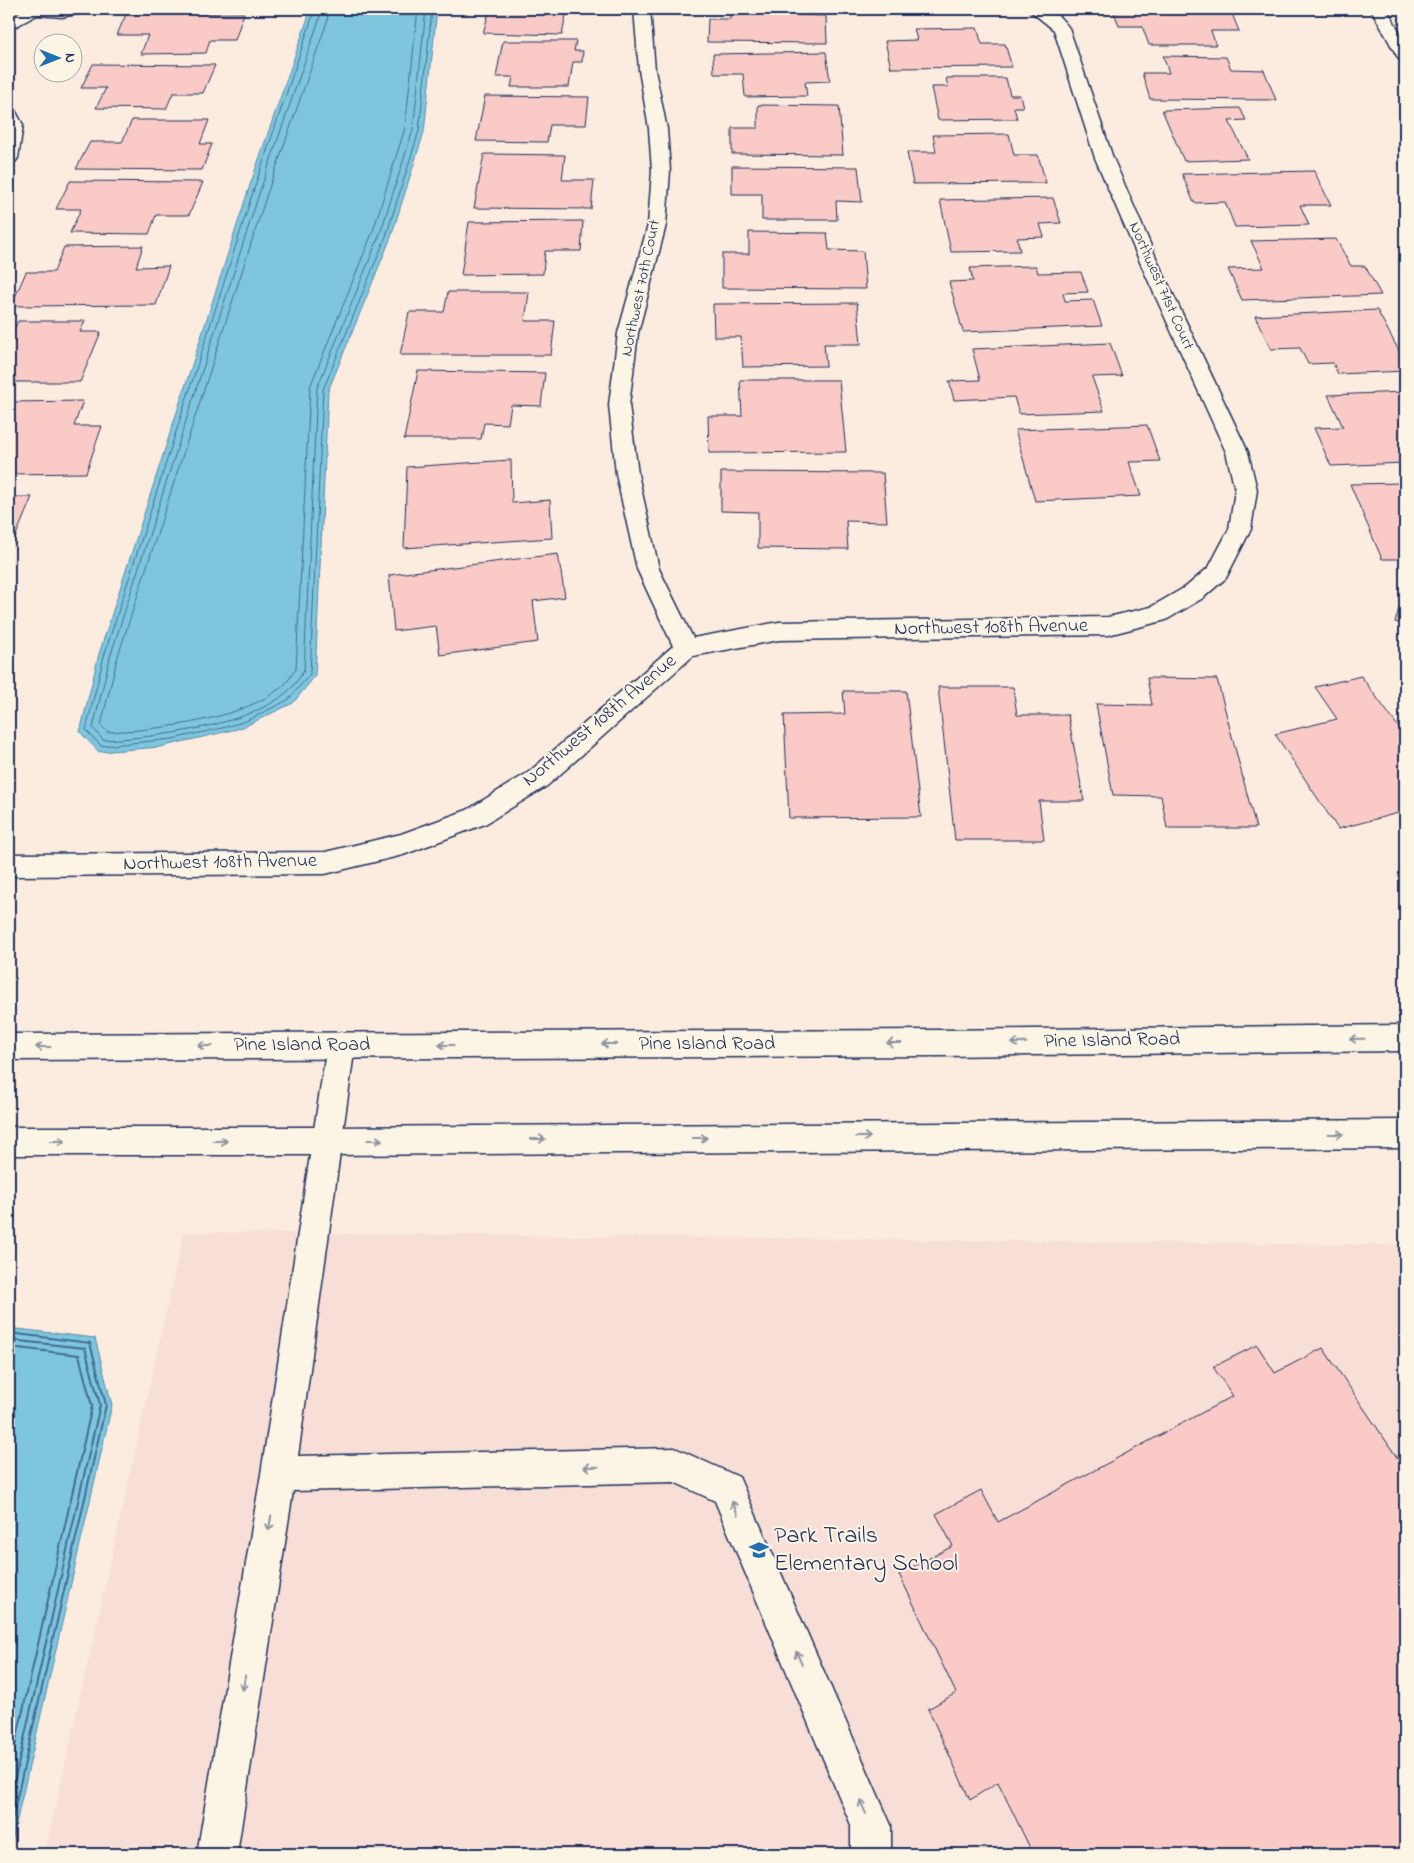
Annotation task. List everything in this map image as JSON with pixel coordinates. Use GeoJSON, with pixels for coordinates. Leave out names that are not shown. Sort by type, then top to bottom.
{"type":"FeatureCollection","features":[{"type":"Feature","properties":{"kind":"street"},"geometry":{"type":"LineString","coordinates":[[9,25],[33,9],[60,13],[80,9]]}},
{"type":"Feature","properties":{"kind":"street","name":"Northwest 70th Court"},"geometry":{"type":"LineString","coordinates":[[642,9],[646,70],[658,129],[661,170],[657,224],[628,333],[619,405],[627,474],[648,569],[686,648]]}},
{"type":"Feature","properties":{"kind":"street","name":"Northwest 71st Court"},"geometry":{"type":"LineString","coordinates":[[1036,9],[1061,28],[1104,158],[1152,269],[1237,452],[1246,490],[1240,529],[1218,572]]}},
{"type":"Feature","properties":{"kind":"street"},"geometry":{"type":"LineString","coordinates":[[1378,9],[1405,56]]}},
{"type":"Feature","properties":{"kind":"street"},"geometry":{"type":"LineString","coordinates":[[9,114],[14,125],[9,158]]}},
{"type":"Feature","properties":{"kind":"street","name":"Northwest 108th Avenue"},"geometry":{"type":"LineString","coordinates":[[9,865],[325,863],[403,844],[476,817],[538,779],[686,648],[779,631],[1108,626],[1158,614],[1195,592],[1218,572]]}},
{"type":"Feature","properties":{"kind":"street","name":"Pine Island Road"},"geometry":{"type":"LineString","coordinates":[[9,1047],[942,1043],[1405,1038]]}},
{"type":"Feature","properties":{"kind":"street"},"geometry":{"type":"LineString","coordinates":[[217,1854],[278,1474],[341,1045]]}},
{"type":"Feature","properties":{"kind":"street"},"geometry":{"type":"LineString","coordinates":[[9,1140],[1405,1134]]}},
{"type":"Feature","properties":{"kind":"street"},"geometry":{"type":"LineString","coordinates":[[278,1474],[675,1465],[726,1489],[871,1825],[871,1854]]}},
{"type":"Feature","properties":{"kind":"shaded area","name":"Park Trails Elementary School"},"geometry":{"type":"Polygon","coordinates":[[[184,1232],[1405,1245],[1405,1854],[45,1854],[184,1232]]]}},
{"type":"Feature","properties":{"kind":"water"},"geometry":{"type":"Polygon","coordinates":[[[311,9],[437,9],[424,132],[391,237],[328,391],[315,676],[293,703],[241,728],[160,747],[99,752],[80,732],[99,654],[249,188],[311,9]]]}},
{"type":"Feature","properties":{"kind":"water"},"geometry":{"type":"Polygon","coordinates":[[[9,1328],[95,1338],[112,1405],[9,1854],[9,1328]]]}},
{"type":"Feature","properties":{"kind":"building"},"geometry":{"type":"Polygon","coordinates":[[[490,9],[582,9],[581,15],[566,15],[562,35],[483,33],[490,9]]]}},
{"type":"Feature","properties":{"kind":"building"},"geometry":{"type":"Polygon","coordinates":[[[730,9],[797,9],[797,15],[826,16],[827,43],[707,42],[708,19],[730,19],[730,9]]]}},
{"type":"Feature","properties":{"kind":"building"},"geometry":{"type":"Polygon","coordinates":[[[1113,9],[1230,9],[1239,31],[1211,31],[1216,45],[1149,45],[1142,26],[1119,26],[1113,9]]]}},
{"type":"Feature","properties":{"kind":"building"},"geometry":{"type":"Polygon","coordinates":[[[244,13],[235,40],[210,40],[206,53],[141,54],[148,35],[117,35],[126,14],[244,13]]]}},
{"type":"Feature","properties":{"kind":"building"},"geometry":{"type":"Polygon","coordinates":[[[977,28],[982,44],[1005,44],[1012,67],[891,68],[885,41],[917,40],[914,29],[977,28]]]}},
{"type":"Feature","properties":{"kind":"building"},"geometry":{"type":"Polygon","coordinates":[[[503,41],[576,41],[574,51],[583,51],[582,62],[573,62],[569,87],[511,87],[513,77],[496,77],[503,41]]]}},
{"type":"Feature","properties":{"kind":"building"},"geometry":{"type":"Polygon","coordinates":[[[826,52],[830,81],[805,82],[807,96],[745,97],[743,74],[714,74],[713,54],[826,52]]]}},
{"type":"Feature","properties":{"kind":"building"},"geometry":{"type":"Polygon","coordinates":[[[1163,56],[1226,57],[1231,69],[1264,70],[1276,100],[1150,99],[1142,73],[1169,73],[1163,56]]]}},
{"type":"Feature","properties":{"kind":"building"},"geometry":{"type":"Polygon","coordinates":[[[93,64],[215,65],[203,93],[173,93],[166,109],[96,108],[106,88],[81,88],[93,64]]]}},
{"type":"Feature","properties":{"kind":"building"},"geometry":{"type":"Polygon","coordinates":[[[946,78],[1006,78],[1010,95],[1020,95],[1023,107],[1014,107],[1017,119],[938,120],[931,87],[948,87],[946,78]]]}},
{"type":"Feature","properties":{"kind":"building"},"geometry":{"type":"Polygon","coordinates":[[[485,96],[589,97],[586,125],[550,125],[547,142],[476,141],[485,96]]]}},
{"type":"Feature","properties":{"kind":"building"},"geometry":{"type":"Polygon","coordinates":[[[758,105],[839,106],[843,155],[732,154],[732,128],[758,128],[758,105]]]}},
{"type":"Feature","properties":{"kind":"building"},"geometry":{"type":"Polygon","coordinates":[[[1240,108],[1246,120],[1229,121],[1248,159],[1184,161],[1162,110],[1240,108]]]}},
{"type":"Feature","properties":{"kind":"building"},"geometry":{"type":"Polygon","coordinates":[[[132,120],[209,120],[200,144],[212,144],[202,170],[76,169],[90,142],[122,142],[132,120]]]}},
{"type":"Feature","properties":{"kind":"building"},"geometry":{"type":"Polygon","coordinates":[[[1009,134],[1014,155],[1038,155],[1046,183],[913,184],[907,152],[936,152],[933,135],[1009,134]]]}},
{"type":"Feature","properties":{"kind":"building"},"geometry":{"type":"Polygon","coordinates":[[[484,154],[565,155],[562,180],[594,180],[591,209],[474,208],[484,154]]]}},
{"type":"Feature","properties":{"kind":"building"},"geometry":{"type":"Polygon","coordinates":[[[732,166],[858,167],[862,202],[836,201],[837,220],[762,220],[762,194],[732,194],[732,166]]]}},
{"type":"Feature","properties":{"kind":"building"},"geometry":{"type":"Polygon","coordinates":[[[1314,171],[1331,205],[1300,205],[1309,225],[1235,227],[1225,202],[1194,203],[1182,174],[1314,171]]]}},
{"type":"Feature","properties":{"kind":"building"},"geometry":{"type":"Polygon","coordinates":[[[70,181],[203,182],[189,215],[156,215],[149,234],[70,233],[81,209],[56,209],[70,181]]]}},
{"type":"Feature","properties":{"kind":"building"},"geometry":{"type":"Polygon","coordinates":[[[1053,198],[1061,223],[1040,224],[1044,237],[1017,238],[1020,251],[951,252],[940,200],[1053,198]]]}},
{"type":"Feature","properties":{"kind":"building"},"geometry":{"type":"Polygon","coordinates":[[[583,221],[581,251],[545,251],[543,274],[461,275],[469,222],[583,221]]]}},
{"type":"Feature","properties":{"kind":"building"},"geometry":{"type":"Polygon","coordinates":[[[749,232],[827,233],[829,250],[863,251],[866,289],[722,288],[722,254],[749,254],[749,232]]]}},
{"type":"Feature","properties":{"kind":"building"},"geometry":{"type":"Polygon","coordinates":[[[1336,239],[1351,266],[1365,266],[1381,295],[1242,300],[1228,269],[1264,268],[1251,241],[1336,239]]]}},
{"type":"Feature","properties":{"kind":"building"},"geometry":{"type":"Polygon","coordinates":[[[143,246],[136,267],[169,266],[156,305],[11,306],[26,272],[54,272],[64,247],[143,246]]]}},
{"type":"Feature","properties":{"kind":"building"},"geometry":{"type":"Polygon","coordinates":[[[1036,266],[1038,273],[1081,272],[1088,292],[1063,293],[1065,301],[1093,300],[1102,326],[963,332],[949,282],[973,281],[970,268],[1036,266]]]}},
{"type":"Feature","properties":{"kind":"building"},"geometry":{"type":"Polygon","coordinates":[[[448,292],[529,292],[525,321],[555,321],[551,355],[400,355],[409,312],[444,312],[448,292]]]}},
{"type":"Feature","properties":{"kind":"building"},"geometry":{"type":"Polygon","coordinates":[[[857,303],[861,344],[824,344],[826,366],[743,367],[741,337],[714,337],[713,304],[857,303]]]}},
{"type":"Feature","properties":{"kind":"building"},"geometry":{"type":"Polygon","coordinates":[[[1377,310],[1405,362],[1405,371],[1338,374],[1333,363],[1308,364],[1300,348],[1271,349],[1255,316],[1377,310]]]}},
{"type":"Feature","properties":{"kind":"building"},"geometry":{"type":"Polygon","coordinates":[[[18,321],[85,321],[80,332],[101,332],[80,382],[9,382],[9,340],[18,321]]]}},
{"type":"Feature","properties":{"kind":"building"},"geometry":{"type":"Polygon","coordinates":[[[1110,343],[1122,376],[1092,377],[1104,411],[1019,414],[1014,397],[954,400],[949,381],[980,380],[972,349],[1110,343]]]}},
{"type":"Feature","properties":{"kind":"building"},"geometry":{"type":"Polygon","coordinates":[[[418,371],[545,373],[541,406],[511,405],[508,424],[484,423],[481,439],[404,439],[418,371]]]}},
{"type":"Feature","properties":{"kind":"building"},"geometry":{"type":"Polygon","coordinates":[[[740,380],[839,380],[846,452],[709,453],[708,416],[742,416],[740,380]]]}},
{"type":"Feature","properties":{"kind":"building"},"geometry":{"type":"Polygon","coordinates":[[[1405,392],[1405,463],[1331,466],[1314,428],[1343,427],[1328,395],[1405,392]]]}},
{"type":"Feature","properties":{"kind":"building"},"geometry":{"type":"Polygon","coordinates":[[[83,401],[74,426],[102,426],[86,473],[9,474],[9,402],[83,401]]]}},
{"type":"Feature","properties":{"kind":"building"},"geometry":{"type":"Polygon","coordinates":[[[1147,425],[1160,461],[1129,462],[1141,496],[1035,501],[1015,430],[1147,425]]]}},
{"type":"Feature","properties":{"kind":"building"},"geometry":{"type":"Polygon","coordinates":[[[511,460],[512,503],[550,500],[552,538],[404,548],[407,467],[511,460]]]}},
{"type":"Feature","properties":{"kind":"building"},"geometry":{"type":"Polygon","coordinates":[[[721,472],[883,473],[887,522],[846,521],[848,549],[758,548],[758,512],[721,511],[721,472]]]}},
{"type":"Feature","properties":{"kind":"building"},"geometry":{"type":"Polygon","coordinates":[[[1405,483],[1405,559],[1382,559],[1350,484],[1405,483]]]}},
{"type":"Feature","properties":{"kind":"building"},"geometry":{"type":"Polygon","coordinates":[[[9,497],[32,497],[9,552],[9,497]]]}},
{"type":"Feature","properties":{"kind":"building"},"geometry":{"type":"Polygon","coordinates":[[[558,554],[565,597],[533,601],[538,642],[440,655],[436,626],[394,631],[389,575],[558,554]]]}},
{"type":"Feature","properties":{"kind":"building"},"geometry":{"type":"Polygon","coordinates":[[[1405,593],[1405,625],[1395,622],[1405,593]]]}},
{"type":"Feature","properties":{"kind":"building"},"geometry":{"type":"Polygon","coordinates":[[[1361,676],[1405,736],[1405,817],[1402,812],[1338,829],[1275,734],[1337,719],[1315,687],[1361,676]]]}},
{"type":"Feature","properties":{"kind":"building"},"geometry":{"type":"Polygon","coordinates":[[[1147,678],[1217,679],[1256,828],[1167,828],[1161,796],[1113,795],[1096,704],[1152,705],[1147,678]]]}},
{"type":"Feature","properties":{"kind":"building"},"geometry":{"type":"Polygon","coordinates":[[[938,687],[1013,687],[1017,715],[1068,715],[1084,801],[1039,801],[1044,840],[955,840],[938,687]]]}},
{"type":"Feature","properties":{"kind":"building"},"geometry":{"type":"Polygon","coordinates":[[[843,691],[906,691],[921,817],[789,818],[784,715],[845,714],[843,691]]]}},
{"type":"Feature","properties":{"kind":"building"},"geometry":{"type":"Polygon","coordinates":[[[1257,1345],[1275,1373],[1323,1348],[1405,1469],[1405,1854],[1033,1854],[998,1782],[970,1800],[928,1709],[956,1693],[899,1574],[953,1546],[936,1514],[981,1490],[998,1522],[1233,1396],[1213,1367],[1257,1345]]]}},
{"type":"Feature","properties":{"kind":"place","name":"Park Trails Elementary School"},"geometry":{"type":"Point","coordinates":[759,1550]}}]}
